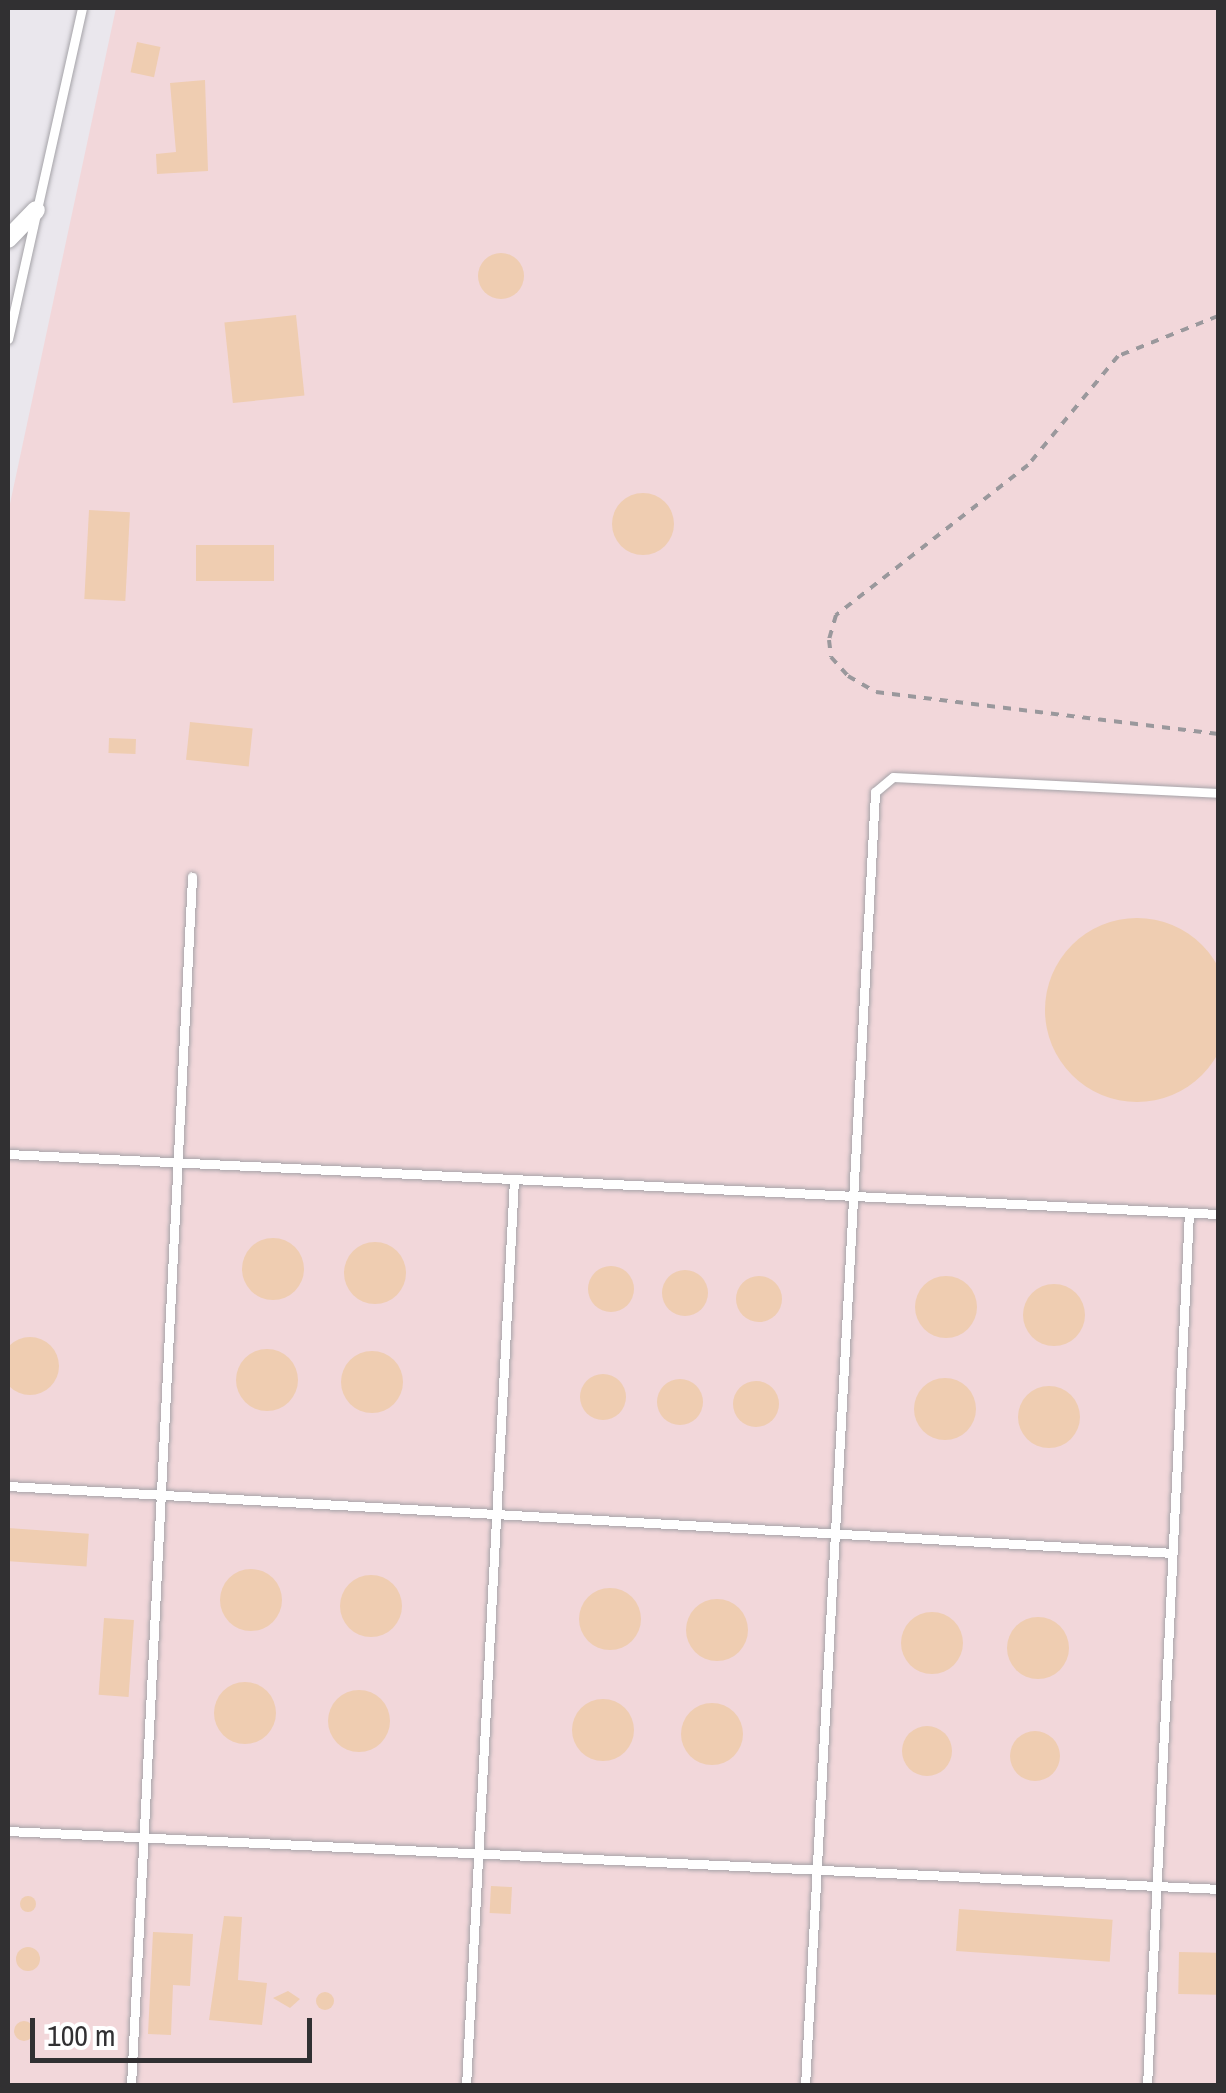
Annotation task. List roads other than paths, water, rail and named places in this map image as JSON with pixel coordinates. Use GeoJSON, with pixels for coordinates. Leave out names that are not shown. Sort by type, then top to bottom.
{"type":"FeatureCollection","features":[{"type":"Feature","properties":{"kind":"street"},"geometry":{"type":"LineString","coordinates":[[8,239],[36,210]]}},
{"type":"Feature","properties":{"kind":"lane"},"geometry":{"type":"LineString","coordinates":[[8,338],[82,8]]}},
{"type":"Feature","properties":{"kind":"lane"},"geometry":{"type":"LineString","coordinates":[[804,2086],[876,792],[893,778],[1218,793]]}},
{"type":"Feature","properties":{"kind":"lane"},"geometry":{"type":"LineString","coordinates":[[131,2086],[192,877]]}},
{"type":"Feature","properties":{"kind":"lane"},"geometry":{"type":"LineString","coordinates":[[8,1154],[1218,1214]]}},
{"type":"Feature","properties":{"kind":"lane"},"geometry":{"type":"LineString","coordinates":[[466,2086],[514,1179]]}},
{"type":"Feature","properties":{"kind":"lane"},"geometry":{"type":"LineString","coordinates":[[1147,2086],[1188,1213]]}},
{"type":"Feature","properties":{"kind":"lane"},"geometry":{"type":"LineString","coordinates":[[8,1486],[1172,1553]]}},
{"type":"Feature","properties":{"kind":"lane"},"geometry":{"type":"LineString","coordinates":[[8,1831],[1218,1889]]}}]}
